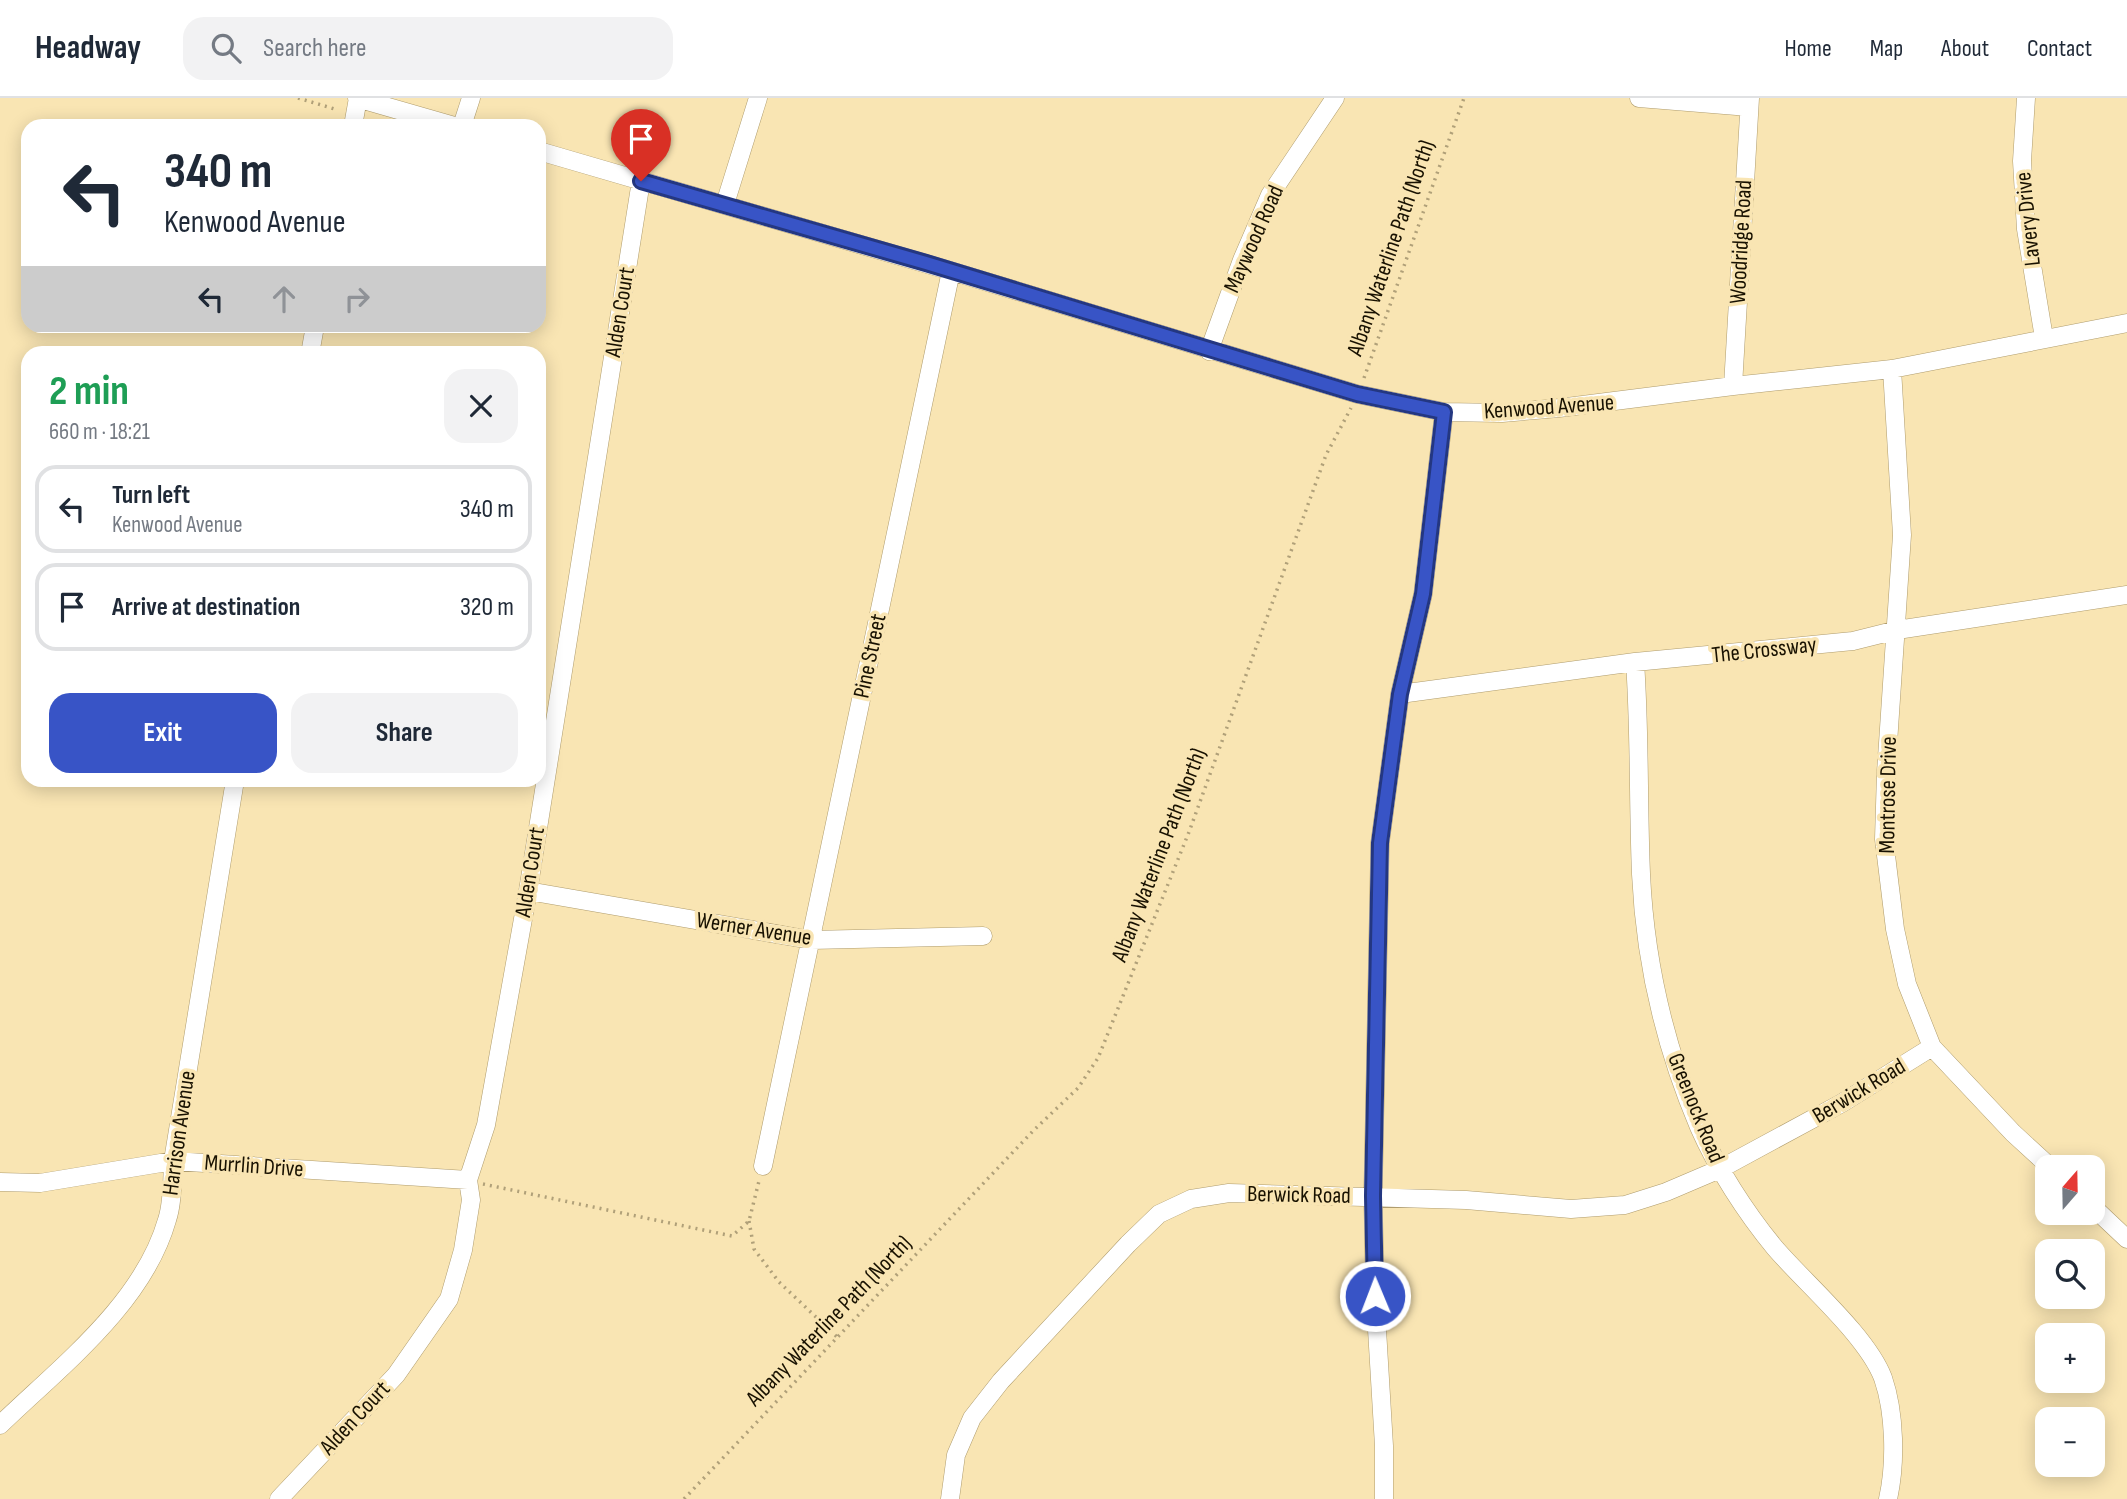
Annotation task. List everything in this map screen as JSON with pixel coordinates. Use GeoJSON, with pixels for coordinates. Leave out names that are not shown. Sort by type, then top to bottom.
{"type":"FeatureCollection","features":[{"type":"Feature","properties":{"kind":"street"},"geometry":{"type":"LineString","coordinates":[[354,119],[357,98],[430,119]]}},
{"type":"Feature","properties":{"kind":"street"},"geometry":{"type":"LineString","coordinates":[[464,119],[471,98]]}},
{"type":"Feature","properties":{"kind":"street"},"geometry":{"type":"LineString","coordinates":[[725,204],[758,98]]}},
{"type":"Feature","properties":{"kind":"street","name":"Maywood Road"},"geometry":{"type":"LineString","coordinates":[[1209,351],[1242,260],[1270,195],[1335,98]]}},
{"type":"Feature","properties":{"kind":"street"},"geometry":{"type":"LineString","coordinates":[[1639,98],[1750,102]]}},
{"type":"Feature","properties":{"kind":"street","name":"Lavery Drive"},"geometry":{"type":"LineString","coordinates":[[2026,98],[2022,161],[2026,229],[2044,338]]}},
{"type":"Feature","properties":{"kind":"street","name":"Woodridge Road"},"geometry":{"type":"LineString","coordinates":[[1733,386],[1750,102]]}},
{"type":"Feature","properties":{"kind":"street","name":"Kenwood Avenue"},"geometry":{"type":"LineString","coordinates":[[546,153],[951,271],[1357,394],[1444,412],[1502,413],[1548,409],[1892,369],[2127,323]]}},
{"type":"Feature","properties":{"kind":"street","name":"Alden Court"},"geometry":{"type":"LineString","coordinates":[[546,778],[641,181]]}},
{"type":"Feature","properties":{"kind":"street","name":"Pine Street"},"geometry":{"type":"LineString","coordinates":[[763,1166],[951,271]]}},
{"type":"Feature","properties":{"kind":"street","name":"Montrose Drive"},"geometry":{"type":"LineString","coordinates":[[1892,369],[1902,535],[1886,773],[1884,839],[1888,882],[1907,984],[1932,1047],[2037,1155]]}},
{"type":"Feature","properties":{"kind":"street"},"geometry":{"type":"LineString","coordinates":[[1384,1499],[1373,1196],[1380,843],[1400,694],[1423,594],[1444,412]]}},
{"type":"Feature","properties":{"kind":"street","name":"The Crossway"},"geometry":{"type":"LineString","coordinates":[[1400,694],[1635,662],[1853,641],[1897,630],[2127,595]]}},
{"type":"Feature","properties":{"kind":"street","name":"Greenock Road"},"geometry":{"type":"LineString","coordinates":[[1635,662],[1640,727],[1642,876],[1659,1009],[1699,1127],[1720,1169],[1774,1246],[1861,1342],[1882,1376],[1887,1395],[1894,1458],[1888,1499]]}},
{"type":"Feature","properties":{"kind":"street","name":"Harrison Avenue"},"geometry":{"type":"LineString","coordinates":[[0,1425],[120,1309],[154,1256],[168,1217],[173,1161],[234,787]]}},
{"type":"Feature","properties":{"kind":"street","name":"Alden Court"},"geometry":{"type":"LineString","coordinates":[[279,1499],[396,1375],[449,1299],[463,1250],[471,1200],[468,1180],[486,1125],[545,787]]}},
{"type":"Feature","properties":{"kind":"street","name":"Werner Avenue"},"geometry":{"type":"LineString","coordinates":[[528,891],[811,940],[983,936]]}},
{"type":"Feature","properties":{"kind":"street","name":"Berwick Road"},"geometry":{"type":"LineString","coordinates":[[950,1499],[956,1455],[972,1418],[1001,1381],[1159,1214],[1191,1199],[1229,1193],[1466,1200],[1571,1209],[1625,1205],[1666,1192],[1720,1169],[1842,1103],[1932,1047]]}},
{"type":"Feature","properties":{"kind":"street","name":"Murrlin Drive"},"geometry":{"type":"LineString","coordinates":[[0,1182],[40,1183],[173,1161],[468,1180]]}},
{"type":"Feature","properties":{"kind":"street"},"geometry":{"type":"LineString","coordinates":[[2105,1216],[2125,1232]]}},
{"type":"Feature","properties":{"kind":"path"},"geometry":{"type":"LineString","coordinates":[[298,98],[338,110]]}},
{"type":"Feature","properties":{"kind":"path","name":"Albany Waterline Path (North)"},"geometry":{"type":"LineString","coordinates":[[684,1499],[1077,1088],[1098,1058],[1189,832],[1326,455],[1357,394],[1381,335],[1412,237],[1464,98]]}},
{"type":"Feature","properties":{"kind":"path"},"geometry":{"type":"LineString","coordinates":[[763,1166],[749,1221],[754,1249],[779,1283],[838,1337]]}},
{"type":"Feature","properties":{"kind":"path"},"geometry":{"type":"LineString","coordinates":[[468,1180],[732,1236],[749,1221]]}},
{"type":"Feature","properties":{"kind":"route"},"geometry":{"type":"LineString","coordinates":[[641,181],[926,263],[1357,394],[1444,412],[1423,594],[1400,694],[1380,843],[1373,1196],[1375,1296]]}}]}
